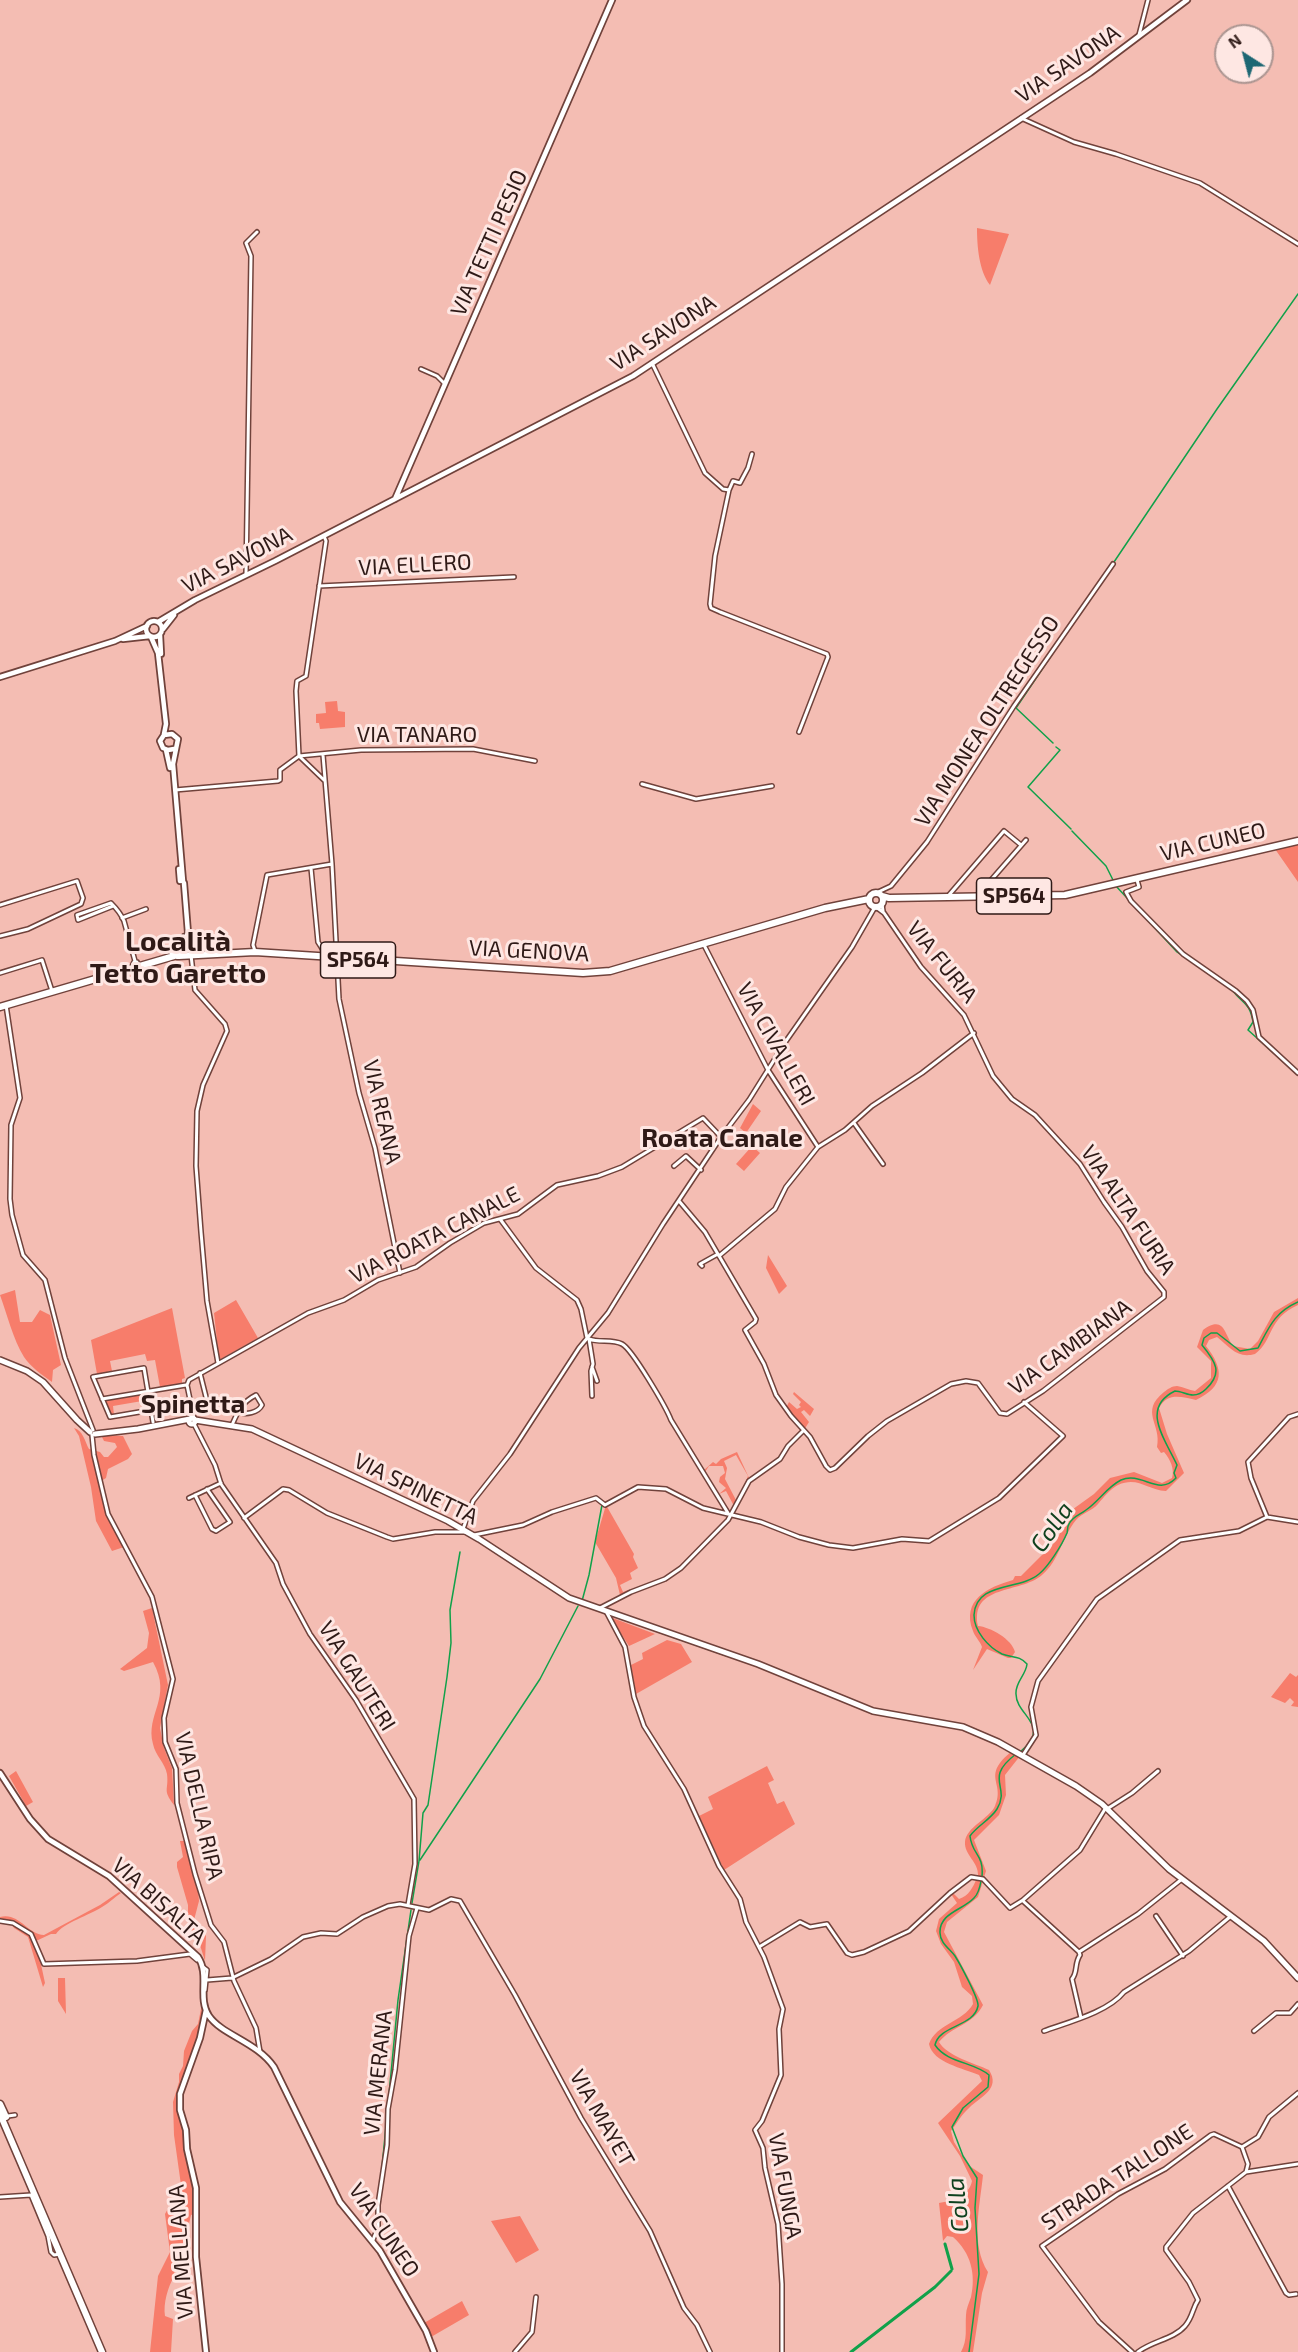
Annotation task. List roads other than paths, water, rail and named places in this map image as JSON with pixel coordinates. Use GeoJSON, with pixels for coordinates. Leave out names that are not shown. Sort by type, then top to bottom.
{"type":"FeatureCollection","features":[{"type":"Feature","properties":{"kind":"main road","name":"VIA CUNEO"},"geometry":{"type":"LineString","coordinates":[[1137,878],[1298,841]]}},
{"type":"Feature","properties":{"kind":"main road","name":"SP564"},"geometry":{"type":"LineString","coordinates":[[878,900],[1065,895],[1137,878]]}},
{"type":"Feature","properties":{"kind":"main road","name":"VIA GENOVA"},"geometry":{"type":"LineString","coordinates":[[177,951],[191,955],[244,953],[253,949],[337,958],[596,973],[610,971],[825,908],[878,900]]}},
{"type":"Feature","properties":{"kind":"main road"},"geometry":{"type":"LineString","coordinates":[[2,1006],[162,958],[177,951]]}},
{"type":"Feature","properties":{"kind":"main road"},"geometry":{"type":"LineString","coordinates":[[0,1360],[27,1371],[43,1382],[76,1420],[93,1432]]}},
{"type":"Feature","properties":{"kind":"main road","name":"VIA SPINETTA"},"geometry":{"type":"LineString","coordinates":[[93,1432],[193,1421],[232,1425],[266,1436],[468,1532],[559,1593],[774,1670],[873,1711],[946,1724],[985,1735],[1022,1755]]}},
{"type":"Feature","properties":{"kind":"main road"},"geometry":{"type":"LineString","coordinates":[[1022,1755],[1076,1786],[1107,1808],[1154,1855],[1182,1879],[1266,1942],[1298,1978]]}},
{"type":"Feature","properties":{"kind":"main road"},"geometry":{"type":"LineString","coordinates":[[0,2104],[19,2158]]}},
{"type":"Feature","properties":{"kind":"main road"},"geometry":{"type":"LineString","coordinates":[[0,2114],[102,2352]]}},
{"type":"Feature","properties":{"kind":"main road"},"geometry":{"type":"LineString","coordinates":[[0,2123],[19,2158]]}},
{"type":"Feature","properties":{"kind":"street","name":"VIA TETTI PESIO"},"geometry":{"type":"LineString","coordinates":[[395,499],[612,0]]}},
{"type":"Feature","properties":{"kind":"street","name":"VIA SAVONA"},"geometry":{"type":"LineString","coordinates":[[1140,37],[1140,26],[1148,0]]}},
{"type":"Feature","properties":{"kind":"street","name":"VIA SAVONA"},"geometry":{"type":"LineString","coordinates":[[158,622],[195,600],[623,381],[1090,73],[1187,0]]}},
{"type":"Feature","properties":{"kind":"street"},"geometry":{"type":"LineString","coordinates":[[1021,118],[1074,142],[1200,183],[1298,244]]}},
{"type":"Feature","properties":{"kind":"street"},"geometry":{"type":"LineString","coordinates":[[246,575],[251,256],[246,243],[257,232]]}},
{"type":"Feature","properties":{"kind":"street"},"geometry":{"type":"LineString","coordinates":[[652,363],[705,473],[723,489],[729,490]]}},
{"type":"Feature","properties":{"kind":"street"},"geometry":{"type":"LineString","coordinates":[[422,369],[437,376],[445,384]]}},
{"type":"Feature","properties":{"kind":"street"},"geometry":{"type":"LineString","coordinates":[[752,454],[740,483],[733,481],[729,490],[715,556],[710,606],[827,654],[828,657],[799,732]]}},
{"type":"Feature","properties":{"kind":"street"},"geometry":{"type":"LineString","coordinates":[[324,536],[326,541],[306,676],[296,683],[299,756],[325,782]]}},
{"type":"Feature","properties":{"kind":"street","name":"VIA MONEA OLTREGESSO"},"geometry":{"type":"LineString","coordinates":[[878,900],[927,842],[1014,706],[1113,564]]}},
{"type":"Feature","properties":{"kind":"street","name":"VIA ELLERO"},"geometry":{"type":"LineString","coordinates":[[319,586],[514,577]]}},
{"type":"Feature","properties":{"kind":"street","name":"VIA SAVONA"},"geometry":{"type":"LineString","coordinates":[[162,632],[178,610]]}},
{"type":"Feature","properties":{"kind":"street"},"geometry":{"type":"LineString","coordinates":[[0,677],[115,641],[151,622],[158,622],[162,632],[170,726],[172,734],[178,739],[174,749],[173,764],[182,882]]}},
{"type":"Feature","properties":{"kind":"street"},"geometry":{"type":"LineString","coordinates":[[147,626],[147,632],[158,653],[166,724],[161,744],[170,759],[188,933],[177,951]]}},
{"type":"Feature","properties":{"kind":"street"},"geometry":{"type":"LineString","coordinates":[[115,641],[162,632]]}},
{"type":"Feature","properties":{"kind":"street"},"geometry":{"type":"LineString","coordinates":[[164,735],[172,734]]}},
{"type":"Feature","properties":{"kind":"street"},"geometry":{"type":"LineString","coordinates":[[166,750],[174,749]]}},
{"type":"Feature","properties":{"kind":"street","name":"VIA TANARO"},"geometry":{"type":"LineString","coordinates":[[299,756],[361,750],[473,749],[535,761]]}},
{"type":"Feature","properties":{"kind":"street","name":"VIA REANA"},"geometry":{"type":"LineString","coordinates":[[322,755],[332,864],[339,999],[359,1093],[375,1148],[400,1273]]}},
{"type":"Feature","properties":{"kind":"street"},"geometry":{"type":"LineString","coordinates":[[175,790],[278,781],[281,768],[299,756]]}},
{"type":"Feature","properties":{"kind":"street"},"geometry":{"type":"LineString","coordinates":[[642,784],[696,799],[772,786]]}},
{"type":"Feature","properties":{"kind":"street"},"geometry":{"type":"LineString","coordinates":[[949,897],[950,892],[1004,831],[1021,845]]}},
{"type":"Feature","properties":{"kind":"street"},"geometry":{"type":"LineString","coordinates":[[978,897],[979,893],[1026,840]]}},
{"type":"Feature","properties":{"kind":"street"},"geometry":{"type":"LineString","coordinates":[[253,949],[267,875],[332,864]]}},
{"type":"Feature","properties":{"kind":"street"},"geometry":{"type":"LineString","coordinates":[[311,868],[318,942],[323,950],[337,950]]}},
{"type":"Feature","properties":{"kind":"street"},"geometry":{"type":"LineString","coordinates":[[1137,878],[1139,887],[1126,892],[1131,901],[1183,954],[1236,990],[1247,1001],[1253,1010],[1259,1037],[1298,1072]]}},
{"type":"Feature","properties":{"kind":"street"},"geometry":{"type":"LineString","coordinates":[[0,905],[77,881],[83,898],[81,904],[28,929],[0,936]]}},
{"type":"Feature","properties":{"kind":"street"},"geometry":{"type":"LineString","coordinates":[[468,1532],[473,1501],[510,1454],[531,1419],[608,1313],[721,1137],[740,1113],[786,1041],[852,947],[878,900]]}},
{"type":"Feature","properties":{"kind":"street","name":"VIA FURIA"},"geometry":{"type":"LineString","coordinates":[[878,900],[884,913],[921,967],[956,1003],[974,1033]]}},
{"type":"Feature","properties":{"kind":"street"},"geometry":{"type":"LineString","coordinates":[[113,906],[78,920],[77,915],[107,903],[113,906],[122,918],[135,965]]}},
{"type":"Feature","properties":{"kind":"street"},"geometry":{"type":"LineString","coordinates":[[122,918],[146,909]]}},
{"type":"Feature","properties":{"kind":"street","name":"VIA CIVALLERI"},"geometry":{"type":"LineString","coordinates":[[703,944],[768,1070],[818,1147]]}},
{"type":"Feature","properties":{"kind":"street"},"geometry":{"type":"LineString","coordinates":[[191,955],[195,990],[225,1024],[227,1031],[203,1085],[197,1112],[196,1166],[207,1301],[218,1363]]}},
{"type":"Feature","properties":{"kind":"street"},"geometry":{"type":"LineString","coordinates":[[0,973],[42,960],[52,992]]}},
{"type":"Feature","properties":{"kind":"street","name":"VIA DELLA RIPA"},"geometry":{"type":"LineString","coordinates":[[2,1006],[20,1098],[11,1125],[10,1199],[12,1215],[23,1254],[45,1280],[65,1358],[93,1432],[93,1449],[108,1514],[150,1593],[155,1607],[173,1683],[164,1724],[165,1742],[176,1769],[177,1803],[182,1827],[211,1925],[224,1942],[233,1977],[256,2028],[260,2052]]}},
{"type":"Feature","properties":{"kind":"street"},"geometry":{"type":"LineString","coordinates":[[702,1266],[700,1264],[705,1260],[718,1255],[775,1209],[786,1187],[818,1147],[830,1141],[872,1106],[922,1073],[974,1033]]}},
{"type":"Feature","properties":{"kind":"street","name":"VIA ALTA FURIA"},"geometry":{"type":"LineString","coordinates":[[974,1033],[993,1076],[1012,1098],[1035,1115],[1080,1164],[1122,1227],[1147,1271],[1166,1295]]}},
{"type":"Feature","properties":{"kind":"street","name":"VIA ROATA CANALE"},"geometry":{"type":"LineString","coordinates":[[187,1385],[189,1380],[200,1373],[308,1312],[344,1300],[378,1280],[426,1262],[484,1223],[521,1212],[560,1183],[598,1176],[622,1167],[703,1118],[721,1137]]}},
{"type":"Feature","properties":{"kind":"street"},"geometry":{"type":"LineString","coordinates":[[854,1123],[883,1164]]}},
{"type":"Feature","properties":{"kind":"street"},"geometry":{"type":"LineString","coordinates":[[674,1166],[686,1156],[701,1170]]}},
{"type":"Feature","properties":{"kind":"street"},"geometry":{"type":"LineString","coordinates":[[600,1609],[631,1592],[670,1577],[684,1566],[730,1514],[749,1481],[780,1459],[788,1446],[803,1431],[786,1411],[771,1386],[764,1364],[746,1330],[756,1319],[705,1232],[679,1202]]}},
{"type":"Feature","properties":{"kind":"street"},"geometry":{"type":"LineString","coordinates":[[500,1219],[536,1268],[577,1300],[589,1340],[592,1367],[597,1381]]}},
{"type":"Feature","properties":{"kind":"street","name":"VIA CAMBIANA"},"geometry":{"type":"LineString","coordinates":[[803,1431],[810,1437],[826,1467],[832,1470],[877,1427],[951,1384],[966,1381],[978,1383],[1003,1415],[1008,1414],[1043,1391],[1068,1370],[1127,1328],[1166,1295]]}},
{"type":"Feature","properties":{"kind":"street"},"geometry":{"type":"LineString","coordinates":[[589,1340],[613,1342],[625,1346],[666,1407],[671,1419],[730,1514]]}},
{"type":"Feature","properties":{"kind":"street"},"geometry":{"type":"LineString","coordinates":[[592,1367],[592,1396]]}},
{"type":"Feature","properties":{"kind":"street"},"geometry":{"type":"LineString","coordinates":[[151,1410],[110,1417],[93,1377],[144,1368],[148,1391],[153,1422]]}},
{"type":"Feature","properties":{"kind":"street"},"geometry":{"type":"LineString","coordinates":[[200,1373],[208,1405]]}},
{"type":"Feature","properties":{"kind":"street"},"geometry":{"type":"LineString","coordinates":[[102,1399],[187,1385],[193,1421]]}},
{"type":"Feature","properties":{"kind":"street"},"geometry":{"type":"LineString","coordinates":[[232,1425],[238,1412],[244,1403],[256,1395],[262,1405],[261,1408],[250,1413],[238,1412]]}},
{"type":"Feature","properties":{"kind":"street"},"geometry":{"type":"LineString","coordinates":[[244,1518],[283,1489],[289,1490],[327,1513],[393,1539],[435,1532],[461,1533],[523,1525],[552,1512],[596,1498],[605,1505],[638,1487],[672,1490],[703,1508],[772,1526],[799,1537],[843,1547],[853,1548],[902,1539],[929,1541],[999,1498],[1063,1436],[1024,1402]]}},
{"type":"Feature","properties":{"kind":"street"},"geometry":{"type":"LineString","coordinates":[[1267,1517],[1251,1478],[1248,1462],[1289,1417],[1298,1414]]}},
{"type":"Feature","properties":{"kind":"street","name":"VIA GAUTERI"},"geometry":{"type":"LineString","coordinates":[[193,1421],[215,1465],[221,1483],[275,1562],[283,1584],[310,1634],[356,1700],[414,1799],[415,1864],[408,1905]]}},
{"type":"Feature","properties":{"kind":"street"},"geometry":{"type":"LineString","coordinates":[[189,1498],[221,1483]]}},
{"type":"Feature","properties":{"kind":"street"},"geometry":{"type":"LineString","coordinates":[[195,1495],[212,1528],[216,1531],[230,1522],[207,1489]]}},
{"type":"Feature","properties":{"kind":"street"},"geometry":{"type":"LineString","coordinates":[[1022,1755],[1036,1735],[1030,1707],[1038,1681],[1093,1603],[1173,1544],[1188,1538],[1239,1531],[1267,1517],[1298,1522]]}},
{"type":"Feature","properties":{"kind":"street","name":"VIA FUNGA"},"geometry":{"type":"LineString","coordinates":[[606,1611],[625,1647],[634,1697],[644,1726],[684,1789],[719,1866],[742,1902],[746,1922],[774,1983],[783,2011],[779,2029],[781,2075],[762,2121],[755,2130],[763,2148],[765,2168],[778,2224],[782,2284],[782,2352]]}},
{"type":"Feature","properties":{"kind":"street"},"geometry":{"type":"LineString","coordinates":[[759,1947],[800,1922],[810,1927],[827,1924],[847,1953],[864,1952],[909,1931],[971,1877],[983,1879],[1009,1908],[1023,1900],[1080,1850],[1107,1808],[1132,1793],[1158,1771]]}},
{"type":"Feature","properties":{"kind":"street","name":"VIA BISALTA"},"geometry":{"type":"LineString","coordinates":[[0,1773],[30,1819],[48,1839],[102,1870],[182,1942],[202,1964],[206,2010]]}},
{"type":"Feature","properties":{"kind":"street"},"geometry":{"type":"LineString","coordinates":[[1079,1952],[1138,1914],[1182,1879]]}},
{"type":"Feature","properties":{"kind":"street","name":"VIA MAYET"},"geometry":{"type":"LineString","coordinates":[[417,1908],[429,1910],[451,1899],[460,1901],[515,1995],[581,2118],[650,2230],[684,2308],[701,2331],[710,2352]]}},
{"type":"Feature","properties":{"kind":"street"},"geometry":{"type":"LineString","coordinates":[[1023,1900],[1079,1952]]}},
{"type":"Feature","properties":{"kind":"street"},"geometry":{"type":"LineString","coordinates":[[207,1980],[233,1977],[270,1959],[303,1937],[321,1933],[337,1934],[382,1908],[395,1905],[417,1908]]}},
{"type":"Feature","properties":{"kind":"street","name":"VIA MERANA"},"geometry":{"type":"LineString","coordinates":[[372,2241],[378,2227],[378,2205],[387,2145],[388,2109],[395,2070],[409,1936],[417,1908]]}},
{"type":"Feature","properties":{"kind":"street"},"geometry":{"type":"LineString","coordinates":[[1156,1916],[1183,1956]]}},
{"type":"Feature","properties":{"kind":"street"},"geometry":{"type":"LineString","coordinates":[[1044,2031],[1081,2019],[1119,1998],[1183,1956],[1231,1916]]}},
{"type":"Feature","properties":{"kind":"street"},"geometry":{"type":"LineString","coordinates":[[0,1921],[13,1923],[31,1934],[44,1964],[137,1961],[190,1954]]}},
{"type":"Feature","properties":{"kind":"street"},"geometry":{"type":"LineString","coordinates":[[182,1942],[190,1954],[207,1970],[204,1991]]}},
{"type":"Feature","properties":{"kind":"street"},"geometry":{"type":"LineString","coordinates":[[1079,1952],[1075,1964],[1075,1975],[1072,1979],[1081,2019]]}},
{"type":"Feature","properties":{"kind":"street"},"geometry":{"type":"LineString","coordinates":[[1254,2031],[1275,2013],[1290,2013],[1298,2004]]}},
{"type":"Feature","properties":{"kind":"street"},"geometry":{"type":"LineString","coordinates":[[206,2010],[216,2024],[260,2052]]}},
{"type":"Feature","properties":{"kind":"street","name":"VIA MELLANA"},"geometry":{"type":"LineString","coordinates":[[206,2010],[200,2038],[180,2094],[190,2165],[196,2188],[197,2266],[206,2352]]}},
{"type":"Feature","properties":{"kind":"street","name":"VIA CUNEO"},"geometry":{"type":"LineString","coordinates":[[260,2052],[274,2067],[343,2207],[372,2241],[423,2326],[434,2352]]}},
{"type":"Feature","properties":{"kind":"street"},"geometry":{"type":"LineString","coordinates":[[1246,2172],[1248,2164],[1242,2147],[1258,2137],[1269,2117],[1298,2094]]}},
{"type":"Feature","properties":{"kind":"street"},"geometry":{"type":"LineString","coordinates":[[0,2098],[7,2116],[15,2115]]}},
{"type":"Feature","properties":{"kind":"street","name":"STRADA TALLONE"},"geometry":{"type":"LineString","coordinates":[[1132,2352],[1099,2322],[1042,2246],[1118,2194],[1165,2169],[1212,2134],[1242,2147]]}},
{"type":"Feature","properties":{"kind":"street"},"geometry":{"type":"LineString","coordinates":[[1138,2352],[1181,2330],[1193,2314],[1193,2306],[1198,2300],[1189,2282],[1166,2250],[1192,2213],[1246,2172],[1298,2164]]}},
{"type":"Feature","properties":{"kind":"street"},"geometry":{"type":"LineString","coordinates":[[1228,2185],[1286,2293],[1297,2294]]}},
{"type":"Feature","properties":{"kind":"street"},"geometry":{"type":"LineString","coordinates":[[0,2197],[31,2195],[48,2235],[51,2252],[54,2255],[60,2254]]}},
{"type":"Feature","properties":{"kind":"street"},"geometry":{"type":"LineString","coordinates":[[515,2352],[532,2332],[536,2297]]}},
{"type":"Feature","properties":{"kind":"waterway"},"geometry":{"type":"LineString","coordinates":[[1114,562],[1298,294]]}},
{"type":"Feature","properties":{"kind":"waterway"},"geometry":{"type":"LineString","coordinates":[[1057,647],[1068,631]]}},
{"type":"Feature","properties":{"kind":"waterway"},"geometry":{"type":"LineString","coordinates":[[1053,653],[1016,708],[1053,743]]}},
{"type":"Feature","properties":{"kind":"waterway"},"geometry":{"type":"LineString","coordinates":[[1056,747],[1060,750],[1028,787],[1071,829]]}},
{"type":"Feature","properties":{"kind":"waterway"},"geometry":{"type":"LineString","coordinates":[[1072,831],[1106,866],[1113,880]]}},
{"type":"Feature","properties":{"kind":"waterway"},"geometry":{"type":"LineString","coordinates":[[1115,885],[1177,952],[1217,979]]}},
{"type":"Feature","properties":{"kind":"waterway"},"geometry":{"type":"LineString","coordinates":[[1233,991],[1250,1011],[1253,1022],[1248,1030],[1298,1075]]}},
{"type":"Feature","properties":{"kind":"waterway","name":"Colla"},"geometry":{"type":"LineString","coordinates":[[1020,1752],[1033,1735],[1033,1728],[1021,1709],[1016,1694],[1017,1686],[1027,1664],[1018,1658],[1002,1654],[987,1643],[976,1627],[974,1615],[977,1604],[990,1592],[1021,1583],[1039,1574],[1058,1549],[1071,1521],[1116,1483],[1129,1478],[1163,1485],[1176,1478],[1174,1473],[1177,1465],[1162,1435],[1157,1415],[1159,1406],[1175,1391],[1197,1395],[1203,1392],[1215,1378],[1216,1367],[1202,1345],[1204,1338],[1211,1333],[1217,1333],[1240,1351],[1258,1348],[1278,1315],[1298,1302]]}},
{"type":"Feature","properties":{"kind":"waterway"},"geometry":{"type":"LineString","coordinates":[[582,1601],[602,1505]]}},
{"type":"Feature","properties":{"kind":"waterway"},"geometry":{"type":"LineString","coordinates":[[412,1903],[419,1861],[423,1813],[428,1805],[447,1677],[451,1643],[450,1610],[460,1552]]}},
{"type":"Feature","properties":{"kind":"waterway"},"geometry":{"type":"LineString","coordinates":[[420,1860],[540,1679],[578,1606]]}},
{"type":"Feature","properties":{"kind":"waterway"},"geometry":{"type":"LineString","coordinates":[[636,1624],[727,1656]]}},
{"type":"Feature","properties":{"kind":"waterway"},"geometry":{"type":"LineString","coordinates":[[876,1714],[926,1723]]}},
{"type":"Feature","properties":{"kind":"waterway","name":"Colla"},"geometry":{"type":"LineString","coordinates":[[982,1876],[980,1859],[970,1836],[997,1809],[1001,1794],[999,1782],[1001,1770],[1016,1754]]}},
{"type":"Feature","properties":{"kind":"waterway","name":"Colla"},"geometry":{"type":"LineString","coordinates":[[969,2352],[979,2274],[975,2208],[977,2178],[963,2156],[952,2127],[963,2108],[988,2087],[989,2075],[976,2067],[953,2059],[935,2045],[943,2033],[970,2018],[978,2006],[976,1996],[965,1973],[955,1956],[943,1943],[940,1933],[943,1921],[975,1896],[981,1881]]}},
{"type":"Feature","properties":{"kind":"waterway"},"geometry":{"type":"LineString","coordinates":[[381,2178],[398,2000],[411,1910]]}},
{"type":"Feature","properties":{"kind":"waterway"},"geometry":{"type":"LineString","coordinates":[[376,2229],[377,2207]]}},
{"type":"Feature","properties":{"kind":"waterway"},"geometry":{"type":"LineString","coordinates":[[945,2244],[952,2269]]}},
{"type":"Feature","properties":{"kind":"waterway"},"geometry":{"type":"LineString","coordinates":[[851,2352],[935,2287],[951,2271]]}},
{"type":"Feature","properties":{"kind":"district","name":"Località Tetto Garetto"},"geometry":{"type":"Point","coordinates":[178,958]}},
{"type":"Feature","properties":{"kind":"district","name":"Roata Canale"},"geometry":{"type":"Point","coordinates":[722,1138]}},
{"type":"Feature","properties":{"kind":"district","name":"Spinetta"},"geometry":{"type":"Point","coordinates":[193,1404]}}]}
